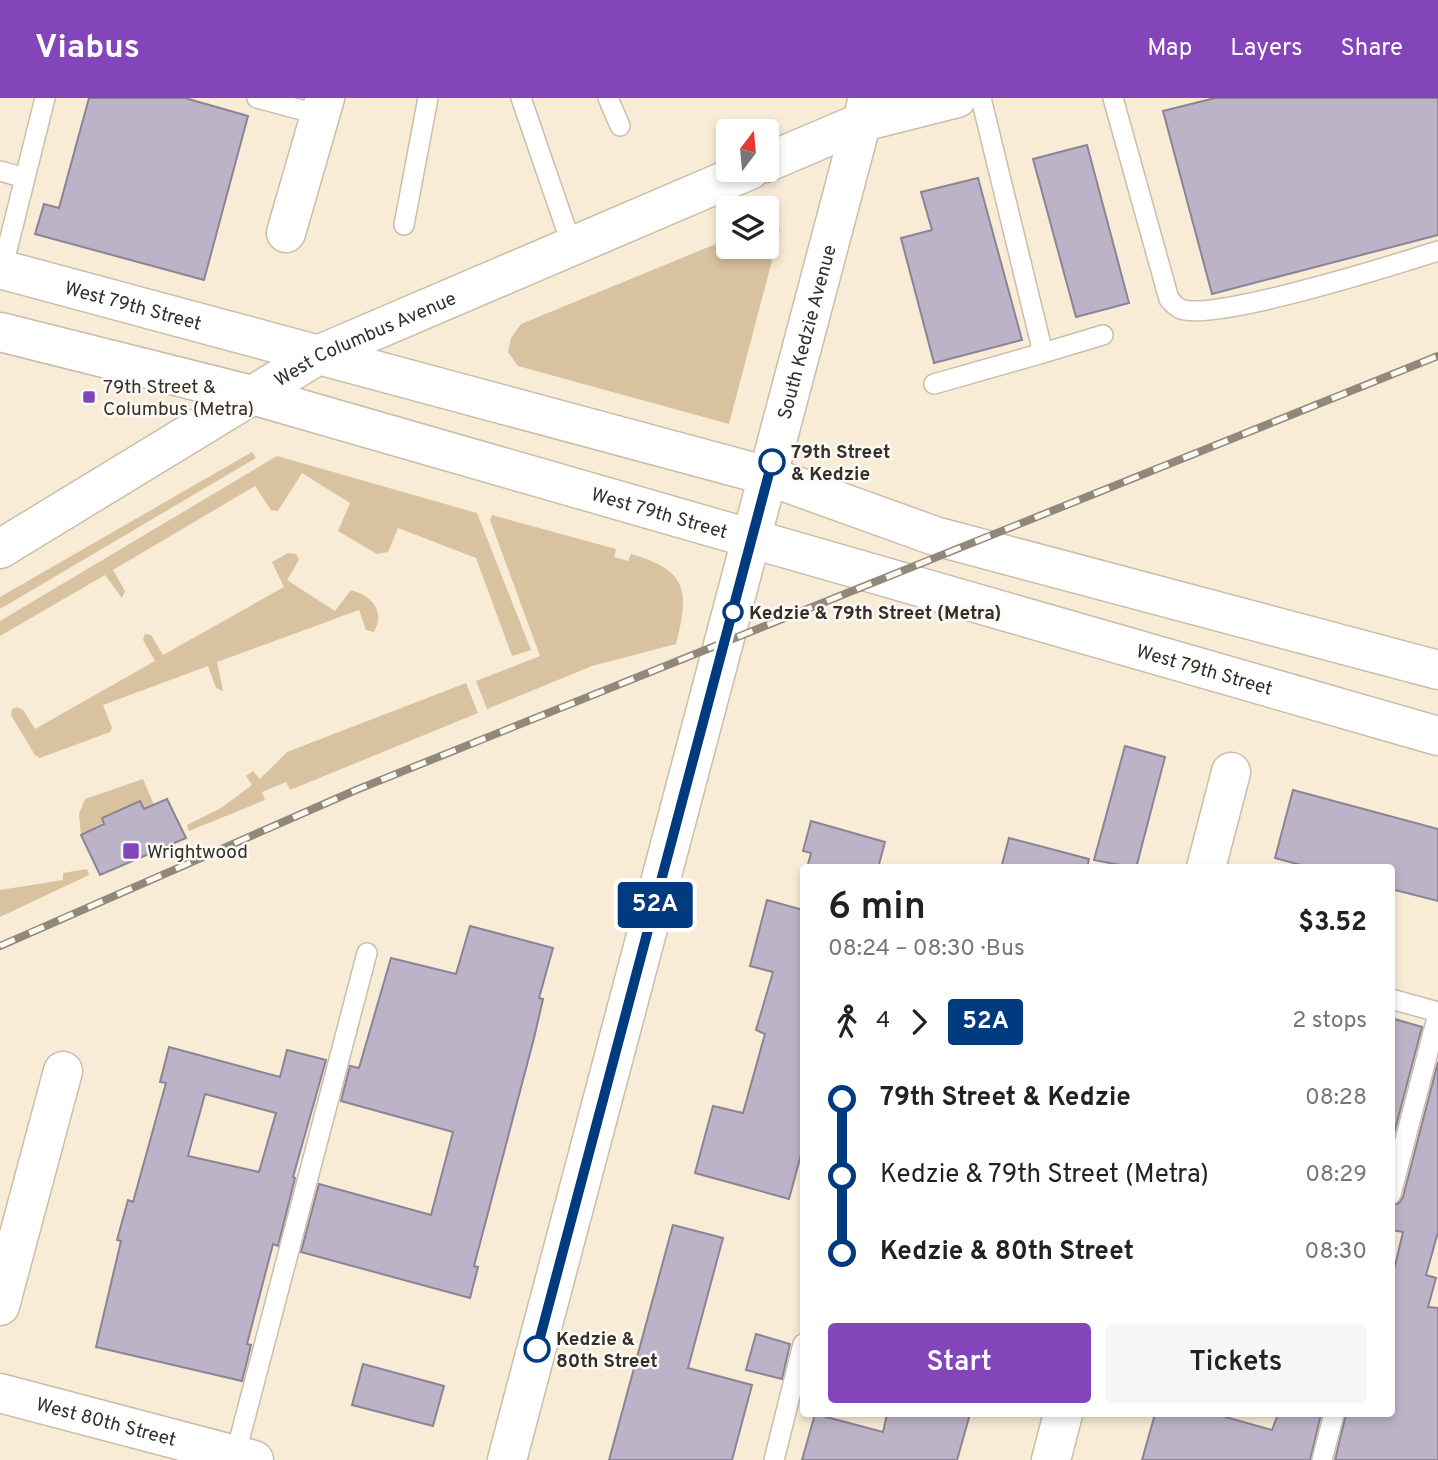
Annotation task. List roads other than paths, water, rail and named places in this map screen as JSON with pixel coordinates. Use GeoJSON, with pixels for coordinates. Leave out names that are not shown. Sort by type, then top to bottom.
{"type":"FeatureCollection","features":[{"type":"Feature","properties":{"kind":"main road"},"geometry":{"type":"LineString","coordinates":[[779,156],[865,110],[957,98]]}},
{"type":"Feature","properties":{"kind":"main road"},"geometry":{"type":"LineString","coordinates":[[286,233],[322,106]]}},
{"type":"Feature","properties":{"kind":"main road","name":"South Kedzie Avenue"},"geometry":{"type":"LineString","coordinates":[[507,1460],[865,110]]}},
{"type":"Feature","properties":{"kind":"main road","name":"West Columbus Avenue"},"geometry":{"type":"LineString","coordinates":[[0,549],[320,354],[722,182]]}},
{"type":"Feature","properties":{"kind":"main road","name":"West 79th Street"},"geometry":{"type":"LineString","coordinates":[[1,269],[768,476],[935,536],[1438,670]]}},
{"type":"Feature","properties":{"kind":"main road","name":"West 79th Street"},"geometry":{"type":"LineString","coordinates":[[0,332],[252,395],[1438,736]]}},
{"type":"Feature","properties":{"kind":"main road"},"geometry":{"type":"LineString","coordinates":[[1207,864],[1231,772]]}},
{"type":"Feature","properties":{"kind":"main road"},"geometry":{"type":"LineString","coordinates":[[0,1306],[63,1071]]}},
{"type":"Feature","properties":{"kind":"main road","name":"West 80th Street"},"geometry":{"type":"LineString","coordinates":[[0,1393],[241,1458]]}},
{"type":"Feature","properties":{"kind":"main road"},"geometry":{"type":"LineString","coordinates":[[1051,1460],[1062,1417]]}},
{"type":"Feature","properties":{"kind":"lane"},"geometry":{"type":"LineString","coordinates":[[1,269],[45,98]]}},
{"type":"Feature","properties":{"kind":"lane"},"geometry":{"type":"LineString","coordinates":[[257,98],[322,106]]}},
{"type":"Feature","properties":{"kind":"lane"},"geometry":{"type":"LineString","coordinates":[[404,225],[428,98]]}},
{"type":"Feature","properties":{"kind":"lane"},"geometry":{"type":"LineString","coordinates":[[521,98],[572,246]]}},
{"type":"Feature","properties":{"kind":"lane"},"geometry":{"type":"LineString","coordinates":[[608,98],[620,126]]}},
{"type":"Feature","properties":{"kind":"lane"},"geometry":{"type":"LineString","coordinates":[[981,98],[1043,353]]}},
{"type":"Feature","properties":{"kind":"lane"},"geometry":{"type":"LineString","coordinates":[[1113,98],[1168,299],[1180,309],[1212,312],[1372,272],[1438,251]]}},
{"type":"Feature","properties":{"kind":"lane"},"geometry":{"type":"LineString","coordinates":[[0,171],[25,178]]}},
{"type":"Feature","properties":{"kind":"lane"},"geometry":{"type":"LineString","coordinates":[[934,384],[1103,335]]}},
{"type":"Feature","properties":{"kind":"lane"},"geometry":{"type":"LineString","coordinates":[[241,1458],[368,953]]}},
{"type":"Feature","properties":{"kind":"lane"},"geometry":{"type":"LineString","coordinates":[[1395,1000],[1438,1013],[1395,1179]]}},
{"type":"Feature","properties":{"kind":"lane"},"geometry":{"type":"LineString","coordinates":[[774,1460],[800,1356]]}},
{"type":"Feature","properties":{"kind":"lane"},"geometry":{"type":"LineString","coordinates":[[1322,1460],[1333,1417]]}},
{"type":"Feature","properties":{"kind":"railway"},"geometry":{"type":"LineString","coordinates":[[0,946],[356,790],[1438,356]]}},
{"type":"Feature","properties":{"kind":"place","name":"79th Street & Columbus (Metra)"},"geometry":{"type":"Point","coordinates":[89,397]}},
{"type":"Feature","properties":{"kind":"place","name":"79th Street & Kedzie"},"geometry":{"type":"Point","coordinates":[772,462]}},
{"type":"Feature","properties":{"kind":"place","name":"Kedzie & 79th Street (Metra)"},"geometry":{"type":"Point","coordinates":[733,612]}},
{"type":"Feature","properties":{"kind":"place","name":"Wrightwood"},"geometry":{"type":"Point","coordinates":[131,851]}},
{"type":"Feature","properties":{"kind":"place","name":"Kedzie & 80th Street"},"geometry":{"type":"Point","coordinates":[537,1349]}}]}
